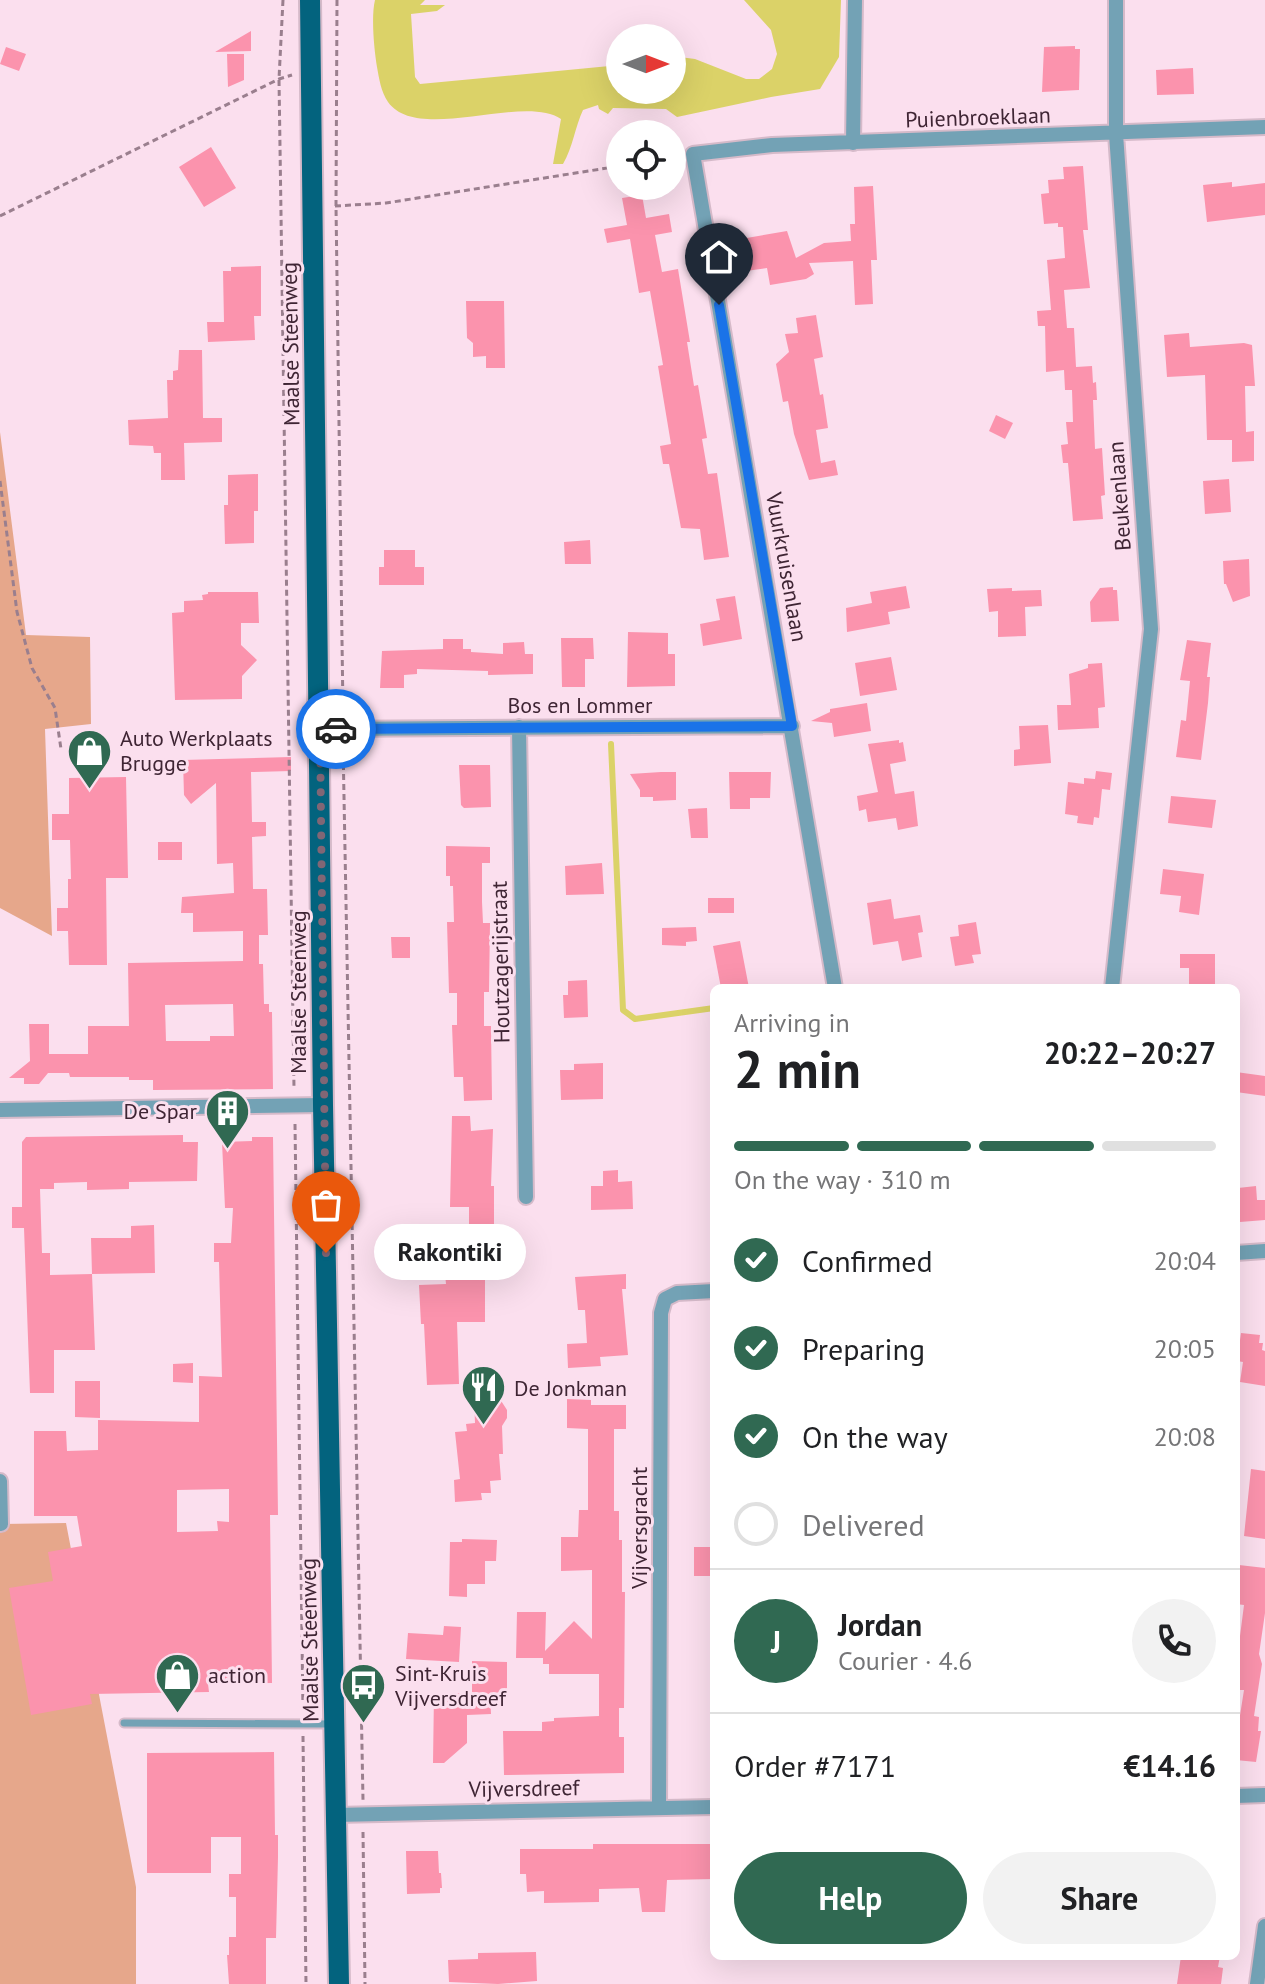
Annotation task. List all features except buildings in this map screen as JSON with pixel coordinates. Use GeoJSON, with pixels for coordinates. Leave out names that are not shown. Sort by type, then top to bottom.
{"type":"FeatureCollection","features":[{"type":"Feature","properties":{"kind":"main road","name":"Maalse Steenweg"},"geometry":{"type":"LineString","coordinates":[[310,0],[323,1105],[339,1984]]}},
{"type":"Feature","properties":{"kind":"street"},"geometry":{"type":"LineString","coordinates":[[853,143],[855,0]]}},
{"type":"Feature","properties":{"kind":"street","name":"Beukenlaan"},"geometry":{"type":"LineString","coordinates":[[1112,984],[1151,629],[1116,134],[1116,0]]}},
{"type":"Feature","properties":{"kind":"street","name":"Puienbroeklaan"},"geometry":{"type":"LineString","coordinates":[[693,154],[772,145],[1265,127]]}},
{"type":"Feature","properties":{"kind":"street","name":"Vuurkruisenlaan"},"geometry":{"type":"LineString","coordinates":[[693,154],[834,984]]}},
{"type":"Feature","properties":{"kind":"street","name":"Bos en Lommer"},"geometry":{"type":"LineString","coordinates":[[320,729],[792,726]]}},
{"type":"Feature","properties":{"kind":"street","name":"Houtzagerijstraat"},"geometry":{"type":"LineString","coordinates":[[519,727],[526,1197]]}},
{"type":"Feature","properties":{"kind":"street"},"geometry":{"type":"LineString","coordinates":[[0,1110],[323,1105]]}},
{"type":"Feature","properties":{"kind":"street"},"geometry":{"type":"LineString","coordinates":[[1240,1253],[1265,1251]]}},
{"type":"Feature","properties":{"kind":"street","name":"Vijversgracht"},"geometry":{"type":"LineString","coordinates":[[659,1808],[661,1313],[665,1299],[677,1293],[710,1291]]}},
{"type":"Feature","properties":{"kind":"street"},"geometry":{"type":"LineString","coordinates":[[0,1481],[1,1524]]}},
{"type":"Feature","properties":{"kind":"street"},"geometry":{"type":"LineString","coordinates":[[1240,1796],[1265,1795]]}},
{"type":"Feature","properties":{"kind":"street","name":"Vijversdreef"},"geometry":{"type":"LineString","coordinates":[[335,1815],[710,1807]]}},
{"type":"Feature","properties":{"kind":"street"},"geometry":{"type":"LineString","coordinates":[[1257,1984],[1265,1926]]}},
{"type":"Feature","properties":{"kind":"lane"},"geometry":{"type":"LineString","coordinates":[[124,1723],[334,1724]]}},
{"type":"Feature","properties":{"kind":"path"},"geometry":{"type":"LineString","coordinates":[[283,0],[279,79],[306,1984]]}},
{"type":"Feature","properties":{"kind":"path"},"geometry":{"type":"LineString","coordinates":[[337,0],[336,206],[343,729],[365,1984]]}},
{"type":"Feature","properties":{"kind":"path"},"geometry":{"type":"LineString","coordinates":[[0,216],[279,79],[311,70]]}},
{"type":"Feature","properties":{"kind":"path"},"geometry":{"type":"LineString","coordinates":[[312,206],[386,203],[606,168]]}},
{"type":"Feature","properties":{"kind":"path"},"geometry":{"type":"LineString","coordinates":[[0,481],[17,612],[32,668],[55,708],[61,749]]}},
{"type":"Feature","properties":{"kind":"shaded area"},"geometry":{"type":"Polygon","coordinates":[[[375,0],[425,0],[420,5],[445,5],[437,11],[411,14],[415,77],[420,84],[606,66],[606,104],[686,104],[686,58],[746,79],[759,79],[772,69],[777,54],[771,30],[744,0],[841,0],[839,57],[820,89],[677,117],[666,109],[613,108],[608,114],[598,105],[583,110],[563,164],[553,164],[561,119],[544,113],[522,111],[422,119],[402,114],[388,102],[376,60],[375,0]]]}},
{"type":"Feature","properties":{"kind":"shaded area"},"geometry":{"type":"Polygon","coordinates":[[[0,432],[26,635],[90,637],[91,724],[45,729],[52,936],[0,908],[0,432]]]}},
{"type":"Feature","properties":{"kind":"shaded area"},"geometry":{"type":"Polygon","coordinates":[[[0,1481],[2,1524],[66,1523],[136,1887],[136,1984],[0,1984],[0,1481]]]}},
{"type":"Feature","properties":{"kind":"waterway"},"geometry":{"type":"LineString","coordinates":[[611,744],[623,1010],[635,1019],[710,1009]]}},
{"type":"Feature","properties":{"kind":"way so far"},"geometry":{"type":"LineString","coordinates":[[326,1253],[320,729],[336,729]]}},
{"type":"Feature","properties":{"kind":"place","name":"Auto Werkplaats Brugge"},"geometry":{"type":"Point","coordinates":[89,790]}},
{"type":"Feature","properties":{"kind":"place","name":"De Spar"},"geometry":{"type":"Point","coordinates":[228,1150]}},
{"type":"Feature","properties":{"kind":"place","name":"Rakontiki"},"geometry":{"type":"Point","coordinates":[326,1253]}},
{"type":"Feature","properties":{"kind":"place","name":"De Jonkman"},"geometry":{"type":"Point","coordinates":[483,1427]}},
{"type":"Feature","properties":{"kind":"place","name":"action"},"geometry":{"type":"Point","coordinates":[177,1714]}},
{"type":"Feature","properties":{"kind":"place","name":"Sint-Kruis Vijversdreef"},"geometry":{"type":"Point","coordinates":[364,1725]}},
{"type":"Feature","properties":{"kind":"route"},"geometry":{"type":"LineString","coordinates":[[336,729],[792,726],[719,305]]}}]}
